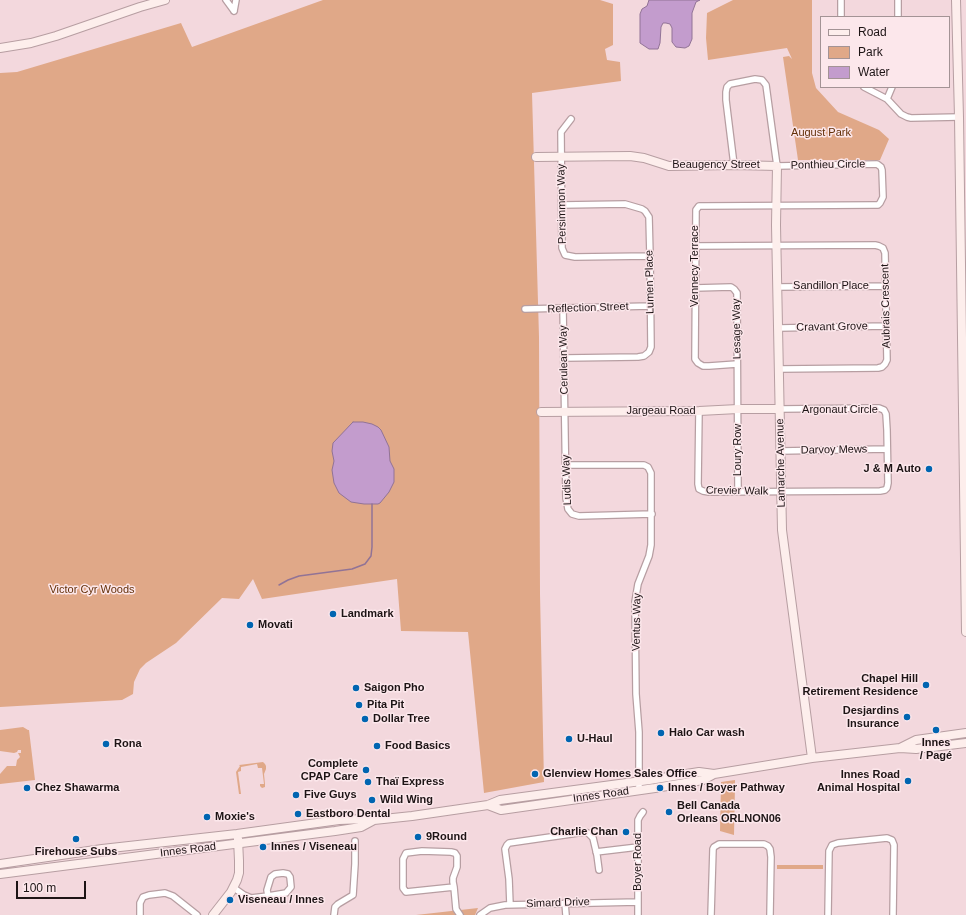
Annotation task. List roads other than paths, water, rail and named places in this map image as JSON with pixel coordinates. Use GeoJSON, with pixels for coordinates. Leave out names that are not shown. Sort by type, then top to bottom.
{"type":"FeatureCollection","features":[{"type":"Feature","properties":{"kind":"main road"},"geometry":{"type":"LineString","coordinates":[[0,48],[31,43],[56,36],[165,0]]}},
{"type":"Feature","properties":{"kind":"main road"},"geometry":{"type":"LineString","coordinates":[[956,0],[962,58],[959,117],[965,432],[966,632]]}},
{"type":"Feature","properties":{"kind":"main road","name":"Beaugency Street"},"geometry":{"type":"LineString","coordinates":[[536,157],[638,157],[669,166],[777,166]]}},
{"type":"Feature","properties":{"kind":"main road","name":"Lamarche Avenue"},"geometry":{"type":"LineString","coordinates":[[777,166],[777,287],[780,369],[781,491],[784,540],[812,758]]}},
{"type":"Feature","properties":{"kind":"main road","name":"Jargeau Road"},"geometry":{"type":"LineString","coordinates":[[541,412],[780,410]]}},
{"type":"Feature","properties":{"kind":"main road","name":"Innes Road"},"geometry":{"type":"LineString","coordinates":[[900,748],[916,740],[966,733]]}},
{"type":"Feature","properties":{"kind":"main road","name":"Innes Road"},"geometry":{"type":"LineString","coordinates":[[0,864],[102,849],[237,834],[339,820],[374,820],[488,805],[500,800],[699,772],[714,774],[812,758],[900,748],[916,749],[966,742]]}},
{"type":"Feature","properties":{"kind":"main road","name":"Innes Road"},"geometry":{"type":"LineString","coordinates":[[488,805],[501,810],[703,780],[714,774]]}},
{"type":"Feature","properties":{"kind":"main road","name":"Innes Road"},"geometry":{"type":"LineString","coordinates":[[0,874],[362,827],[374,820]]}},
{"type":"Feature","properties":{"kind":"main road"},"geometry":{"type":"LineString","coordinates":[[213,915],[234,888],[239,872],[237,834]]}},
{"type":"Feature","properties":{"kind":"street"},"geometry":{"type":"LineString","coordinates":[[226,0],[234,11],[236,0]]}},
{"type":"Feature","properties":{"kind":"street"},"geometry":{"type":"LineString","coordinates":[[841,0],[841,16]]}},
{"type":"Feature","properties":{"kind":"street"},"geometry":{"type":"LineString","coordinates":[[898,0],[898,16]]}},
{"type":"Feature","properties":{"kind":"street"},"geometry":{"type":"LineString","coordinates":[[734,165],[726,92],[727,87],[730,84],[755,79],[762,80],[766,85],[777,166]]}},
{"type":"Feature","properties":{"kind":"street"},"geometry":{"type":"LineString","coordinates":[[866,88],[887,99],[907,117],[959,117]]}},
{"type":"Feature","properties":{"kind":"street"},"geometry":{"type":"LineString","coordinates":[[887,99],[892,88]]}},
{"type":"Feature","properties":{"kind":"street","name":"Persimmon Way"},"geometry":{"type":"LineString","coordinates":[[571,120],[561,132],[562,248],[565,255],[574,257],[650,256]]}},
{"type":"Feature","properties":{"kind":"street","name":"Ponthieu Circle"},"geometry":{"type":"LineString","coordinates":[[776,205],[878,205],[883,197],[882,170],[877,164],[777,166]]}},
{"type":"Feature","properties":{"kind":"street","name":"Lumen Place"},"geometry":{"type":"LineString","coordinates":[[562,205],[625,204],[642,209],[649,217],[650,256],[651,347],[647,354],[638,357],[565,358]]}},
{"type":"Feature","properties":{"kind":"street","name":"Vennecy Terrace"},"geometry":{"type":"LineString","coordinates":[[737,364],[703,366],[695,359],[696,210],[699,206],[776,205]]}},
{"type":"Feature","properties":{"kind":"street","name":"Aubrais Crescent"},"geometry":{"type":"LineString","coordinates":[[696,246],[879,246],[883,248],[885,253],[887,360],[885,364],[878,368],[780,369]]}},
{"type":"Feature","properties":{"kind":"street","name":"Lesage Way"},"geometry":{"type":"LineString","coordinates":[[695,288],[724,286],[731,287],[737,293],[738,410]]}},
{"type":"Feature","properties":{"kind":"street","name":"Sandillon Place"},"geometry":{"type":"LineString","coordinates":[[777,287],[885,286]]}},
{"type":"Feature","properties":{"kind":"street","name":"Reflection Street"},"geometry":{"type":"LineString","coordinates":[[525,309],[650,306]]}},
{"type":"Feature","properties":{"kind":"street","name":"Cerulean Way"},"geometry":{"type":"LineString","coordinates":[[563,308],[565,412]]}},
{"type":"Feature","properties":{"kind":"street","name":"Cravant Grove"},"geometry":{"type":"LineString","coordinates":[[779,328],[886,326]]}},
{"type":"Feature","properties":{"kind":"street","name":"Argonaut Circle"},"geometry":{"type":"LineString","coordinates":[[780,410],[879,408],[884,410],[886,414],[888,483],[887,488],[880,491],[781,491]]}},
{"type":"Feature","properties":{"kind":"street","name":"Loury Row"},"geometry":{"type":"LineString","coordinates":[[738,410],[738,492]]}},
{"type":"Feature","properties":{"kind":"street","name":"Crevier Walk"},"geometry":{"type":"LineString","coordinates":[[699,411],[699,489],[709,492],[781,491]]}},
{"type":"Feature","properties":{"kind":"street","name":"Ludis Way"},"geometry":{"type":"LineString","coordinates":[[565,412],[567,506],[569,511],[573,514],[581,516],[652,514]]}},
{"type":"Feature","properties":{"kind":"street","name":"Darvoy Mews"},"geometry":{"type":"LineString","coordinates":[[781,451],[887,449]]}},
{"type":"Feature","properties":{"kind":"street","name":"Ventus Way"},"geometry":{"type":"LineString","coordinates":[[566,465],[642,465],[647,466],[650,469],[652,476],[652,539],[650,551],[636,593],[635,602],[636,694],[639,732],[639,790]]}},
{"type":"Feature","properties":{"kind":"street","name":"Boyer Road"},"geometry":{"type":"LineString","coordinates":[[638,915],[638,820],[643,812]]}},
{"type":"Feature","properties":{"kind":"street"},"geometry":{"type":"LineString","coordinates":[[510,905],[509,879],[505,849],[509,843],[585,832],[593,838],[599,870]]}},
{"type":"Feature","properties":{"kind":"street"},"geometry":{"type":"LineString","coordinates":[[828,915],[829,851],[832,845],[838,843],[887,838],[892,840],[894,845],[893,915]]}},
{"type":"Feature","properties":{"kind":"street"},"geometry":{"type":"LineString","coordinates":[[334,915],[335,907],[338,904],[353,896],[355,840]]}},
{"type":"Feature","properties":{"kind":"street"},"geometry":{"type":"LineString","coordinates":[[712,915],[712,852],[714,847],[719,844],[764,844],[768,846],[771,851],[770,915]]}},
{"type":"Feature","properties":{"kind":"street"},"geometry":{"type":"LineString","coordinates":[[596,852],[638,847]]}},
{"type":"Feature","properties":{"kind":"street"},"geometry":{"type":"LineString","coordinates":[[454,887],[406,892],[403,888],[405,855],[422,851],[455,853],[457,856],[457,866],[453,878],[454,887],[456,909],[460,915]]}},
{"type":"Feature","properties":{"kind":"street"},"geometry":{"type":"LineString","coordinates":[[234,888],[251,898],[268,896],[286,893],[291,887],[290,877],[288,874],[275,874],[271,877],[267,890],[268,896]]}},
{"type":"Feature","properties":{"kind":"street"},"geometry":{"type":"LineString","coordinates":[[140,915],[140,903],[144,897],[148,895],[165,893],[173,896],[197,915]]}},
{"type":"Feature","properties":{"kind":"street","name":"Simard Drive"},"geometry":{"type":"LineString","coordinates":[[480,915],[490,908],[510,905],[638,902]]}},
{"type":"Feature","properties":{"kind":"street"},"geometry":{"type":"LineString","coordinates":[[565,903],[566,915]]}},
{"type":"Feature","properties":{"kind":"water"},"geometry":{"type":"Polygon","coordinates":[[[649,0],[700,0],[696,2],[692,13],[692,39],[689,46],[685,48],[676,47],[672,42],[672,28],[670,24],[666,23],[663,23],[661,27],[658,49],[649,49],[640,43],[640,14],[642,9],[647,6],[649,0]]]}},
{"type":"Feature","properties":{"kind":"water"},"geometry":{"type":"Polygon","coordinates":[[[353,422],[363,422],[378,427],[389,447],[390,461],[394,469],[394,482],[389,492],[378,504],[351,502],[339,493],[334,483],[332,470],[334,461],[332,451],[333,443],[353,422]]]}},
{"type":"Feature","properties":{"kind":"waterway"},"geometry":{"type":"LineString","coordinates":[[279,585],[299,576],[352,569],[365,564],[371,556],[372,504]]}},
{"type":"Feature","properties":{"kind":"place","name":"J & M Auto"},"geometry":{"type":"Point","coordinates":[929,469]}},
{"type":"Feature","properties":{"kind":"place","name":"Landmark"},"geometry":{"type":"Point","coordinates":[333,614]}},
{"type":"Feature","properties":{"kind":"place","name":"Movati"},"geometry":{"type":"Point","coordinates":[250,625]}},
{"type":"Feature","properties":{"kind":"place","name":"Chapel Hill Retirement Residence"},"geometry":{"type":"Point","coordinates":[926,685]}},
{"type":"Feature","properties":{"kind":"place","name":"Saigon Pho"},"geometry":{"type":"Point","coordinates":[356,688]}},
{"type":"Feature","properties":{"kind":"place","name":"Pita Pit"},"geometry":{"type":"Point","coordinates":[359,705]}},
{"type":"Feature","properties":{"kind":"place","name":"Desjardins Insurance"},"geometry":{"type":"Point","coordinates":[907,717]}},
{"type":"Feature","properties":{"kind":"place","name":"Dollar Tree"},"geometry":{"type":"Point","coordinates":[365,719]}},
{"type":"Feature","properties":{"kind":"place","name":"Innes / Pagé"},"geometry":{"type":"Point","coordinates":[936,730]}},
{"type":"Feature","properties":{"kind":"place","name":"Halo Car wash"},"geometry":{"type":"Point","coordinates":[661,733]}},
{"type":"Feature","properties":{"kind":"place","name":"U-Haul"},"geometry":{"type":"Point","coordinates":[569,739]}},
{"type":"Feature","properties":{"kind":"place","name":"Rona"},"geometry":{"type":"Point","coordinates":[106,744]}},
{"type":"Feature","properties":{"kind":"place","name":"Food Basics"},"geometry":{"type":"Point","coordinates":[377,746]}},
{"type":"Feature","properties":{"kind":"place","name":"Complete CPAP Care"},"geometry":{"type":"Point","coordinates":[366,770]}},
{"type":"Feature","properties":{"kind":"place","name":"Glenview Homes Sales Office"},"geometry":{"type":"Point","coordinates":[535,774]}},
{"type":"Feature","properties":{"kind":"place","name":"Innes Road Animal Hospital"},"geometry":{"type":"Point","coordinates":[908,781]}},
{"type":"Feature","properties":{"kind":"place","name":"Thaï Express"},"geometry":{"type":"Point","coordinates":[368,782]}},
{"type":"Feature","properties":{"kind":"place","name":"Chez Shawarma"},"geometry":{"type":"Point","coordinates":[27,788]}},
{"type":"Feature","properties":{"kind":"place","name":"Innes / Boyer Pathway"},"geometry":{"type":"Point","coordinates":[660,788]}},
{"type":"Feature","properties":{"kind":"place","name":"Five Guys"},"geometry":{"type":"Point","coordinates":[296,795]}},
{"type":"Feature","properties":{"kind":"place","name":"Wild Wing"},"geometry":{"type":"Point","coordinates":[372,800]}},
{"type":"Feature","properties":{"kind":"place","name":"Bell Canada Orleans ORLNON06"},"geometry":{"type":"Point","coordinates":[669,812]}},
{"type":"Feature","properties":{"kind":"place","name":"Eastboro Dental"},"geometry":{"type":"Point","coordinates":[298,814]}},
{"type":"Feature","properties":{"kind":"place","name":"Moxie's"},"geometry":{"type":"Point","coordinates":[207,817]}},
{"type":"Feature","properties":{"kind":"place","name":"Charlie Chan"},"geometry":{"type":"Point","coordinates":[626,832]}},
{"type":"Feature","properties":{"kind":"place","name":"9Round"},"geometry":{"type":"Point","coordinates":[418,837]}},
{"type":"Feature","properties":{"kind":"place","name":"Firehouse Subs"},"geometry":{"type":"Point","coordinates":[76,839]}},
{"type":"Feature","properties":{"kind":"place","name":"Innes / Viseneau"},"geometry":{"type":"Point","coordinates":[263,847]}},
{"type":"Feature","properties":{"kind":"place","name":"Viseneau / Innes"},"geometry":{"type":"Point","coordinates":[230,900]}},
{"type":"Feature","properties":{"kind":"park label","name":"August Park"},"geometry":{"type":"Point","coordinates":[821,133]}},
{"type":"Feature","properties":{"kind":"park label","name":"Victor Cyr Woods"},"geometry":{"type":"Point","coordinates":[92,590]}}]}
